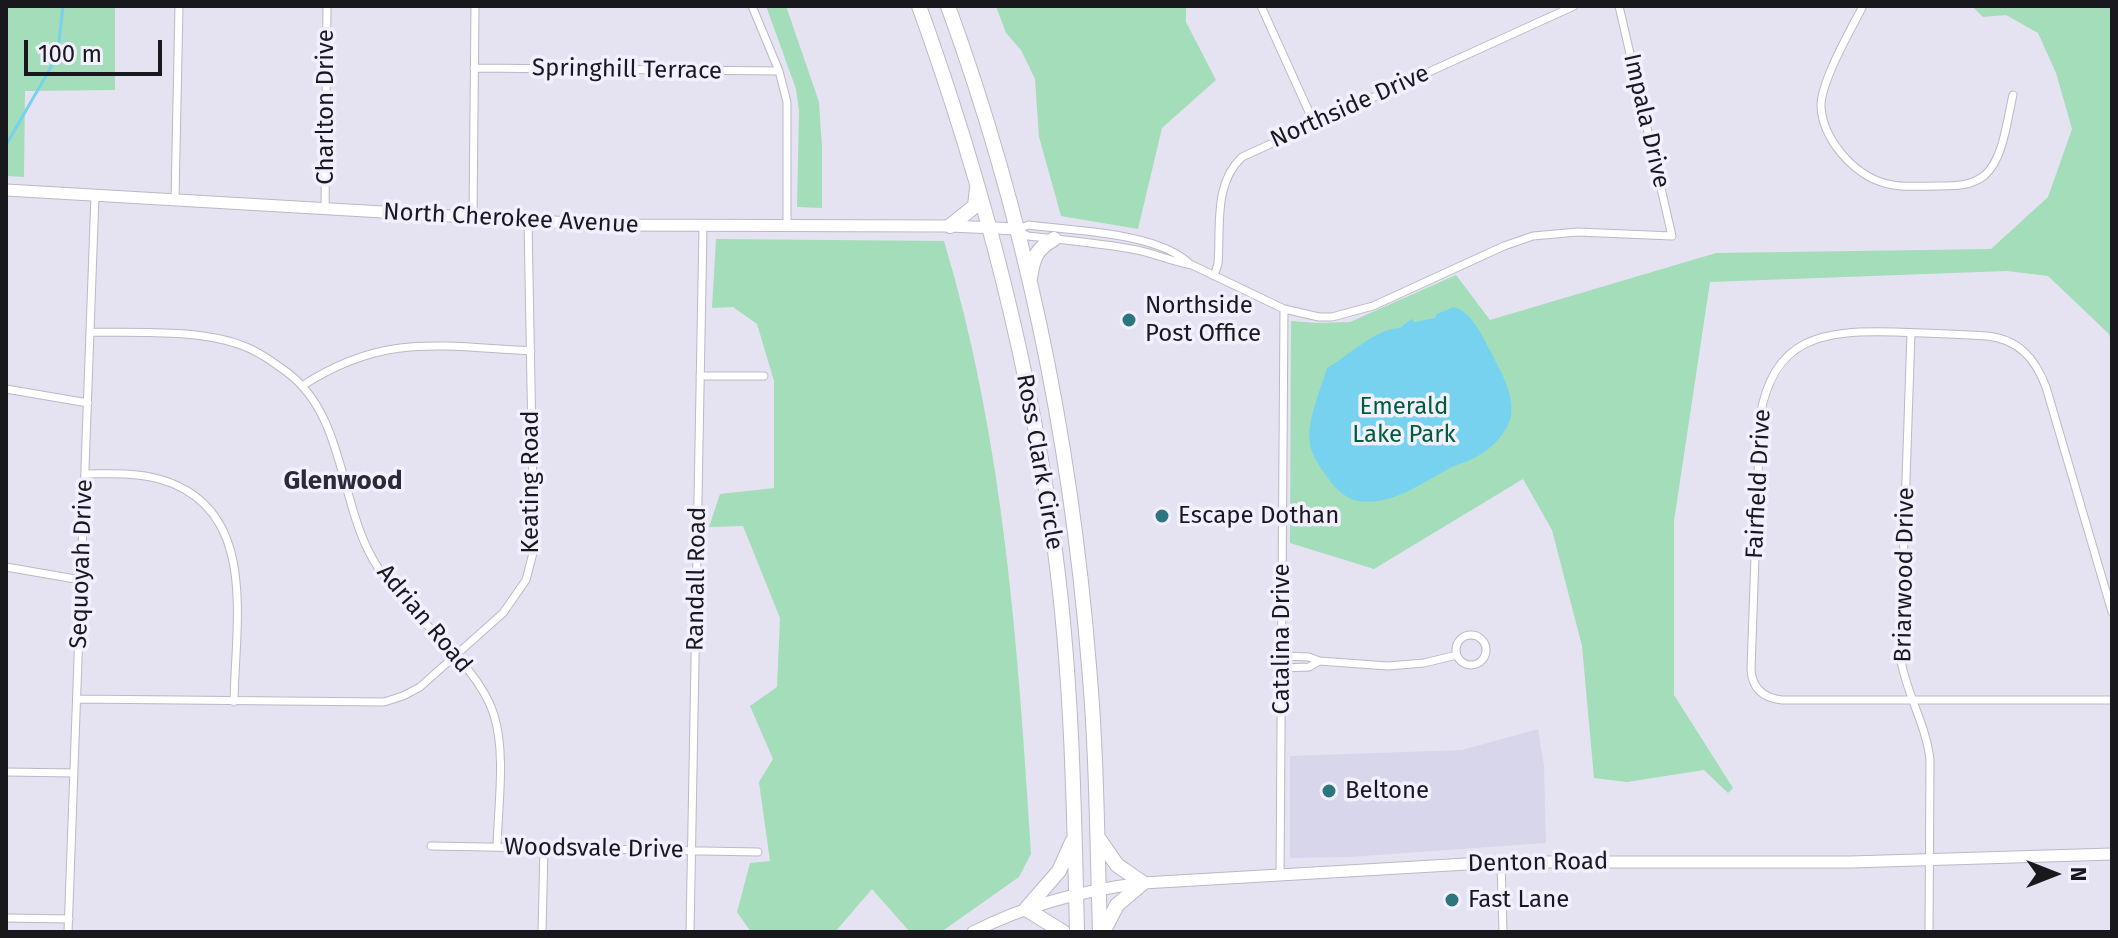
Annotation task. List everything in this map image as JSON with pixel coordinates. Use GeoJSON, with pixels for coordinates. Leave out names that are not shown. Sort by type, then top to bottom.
{"type":"FeatureCollection","features":[{"type":"Feature","properties":{"kind":"highway","name":"Ross Clark Circle"},"geometry":{"type":"LineString","coordinates":[[919,6],[991,227],[1025,373],[1051,521],[1067,668],[1073,760],[1077,932]]}},
{"type":"Feature","properties":{"kind":"highway","name":"Ross Clark Circle"},"geometry":{"type":"LineString","coordinates":[[948,6],[971,72],[1017,229],[1057,422],[1073,517],[1089,666],[1102,932]]}},
{"type":"Feature","properties":{"kind":"highway"},"geometry":{"type":"LineString","coordinates":[[945,81],[971,72]]}},
{"type":"Feature","properties":{"kind":"highway"},"geometry":{"type":"LineString","coordinates":[[950,226],[975,206],[977,180]]}},
{"type":"Feature","properties":{"kind":"highway"},"geometry":{"type":"LineString","coordinates":[[1029,286],[1032,261],[1038,248],[1054,239]]}},
{"type":"Feature","properties":{"kind":"highway"},"geometry":{"type":"LineString","coordinates":[[1051,521],[1073,517]]}},
{"type":"Feature","properties":{"kind":"highway"},"geometry":{"type":"LineString","coordinates":[[1067,668],[1089,666]]}},
{"type":"Feature","properties":{"kind":"highway"},"geometry":{"type":"LineString","coordinates":[[1073,760],[1086,771],[1096,772]]}},
{"type":"Feature","properties":{"kind":"highway"},"geometry":{"type":"LineString","coordinates":[[1063,932],[1026,909],[1059,871],[1075,834]]}},
{"type":"Feature","properties":{"kind":"highway"},"geometry":{"type":"LineString","coordinates":[[1098,837],[1117,865],[1143,883],[1117,905],[1102,932]]}},
{"type":"Feature","properties":{"kind":"street"},"geometry":{"type":"LineString","coordinates":[[175,200],[179,6]]}},
{"type":"Feature","properties":{"kind":"street","name":"Charlton Drive"},"geometry":{"type":"LineString","coordinates":[[325,209],[327,6]]}},
{"type":"Feature","properties":{"kind":"street"},"geometry":{"type":"LineString","coordinates":[[473,218],[475,6]]}},
{"type":"Feature","properties":{"kind":"street"},"geometry":{"type":"LineString","coordinates":[[752,6],[779,71],[788,116],[787,227]]}},
{"type":"Feature","properties":{"kind":"street"},"geometry":{"type":"LineString","coordinates":[[1261,6],[1314,123]]}},
{"type":"Feature","properties":{"kind":"street","name":"Northside Drive"},"geometry":{"type":"LineString","coordinates":[[1214,276],[1221,190],[1233,165],[1252,151],[1574,6]]}},
{"type":"Feature","properties":{"kind":"street","name":"Impala Drive"},"geometry":{"type":"LineString","coordinates":[[1619,6],[1672,236]]}},
{"type":"Feature","properties":{"kind":"street"},"geometry":{"type":"LineString","coordinates":[[1863,6],[1825,84],[1821,109],[1837,146],[1846,158],[1871,177],[1907,186],[1956,186],[1979,179],[1993,165],[2013,95]]}},
{"type":"Feature","properties":{"kind":"street","name":"Springhill Terrace"},"geometry":{"type":"LineString","coordinates":[[474,68],[779,71]]}},
{"type":"Feature","properties":{"kind":"street","name":"North Cherokee Avenue"},"geometry":{"type":"LineString","coordinates":[[6,190],[528,221],[703,227],[950,226],[1017,229],[1029,225],[1143,241],[1180,254],[1192,265],[1284,309],[1319,317],[1357,312],[1533,236],[1578,232],[1672,236]]}},
{"type":"Feature","properties":{"kind":"street","name":"Sequoyah Drive"},"geometry":{"type":"LineString","coordinates":[[68,932],[95,195]]}},
{"type":"Feature","properties":{"kind":"street","name":"Keating Road"},"geometry":{"type":"LineString","coordinates":[[77,699],[384,702],[420,687],[510,606],[526,580],[533,559],[535,538],[528,221]]}},
{"type":"Feature","properties":{"kind":"street","name":"Randall Road"},"geometry":{"type":"LineString","coordinates":[[690,932],[703,227]]}},
{"type":"Feature","properties":{"kind":"street","name":"North Cherokee Avenue"},"geometry":{"type":"LineString","coordinates":[[1017,229],[1028,236],[1140,250],[1176,263],[1192,265]]}},
{"type":"Feature","properties":{"kind":"street","name":"Catalina Drive"},"geometry":{"type":"LineString","coordinates":[[1280,874],[1284,309]]}},
{"type":"Feature","properties":{"kind":"street","name":"Adrian Road"},"geometry":{"type":"LineString","coordinates":[[90,332],[177,335],[229,341],[258,353],[290,374],[302,386],[323,419],[369,554],[402,600],[485,694],[497,725],[499,746],[497,847]]}},
{"type":"Feature","properties":{"kind":"street","name":"Fairfield Drive"},"geometry":{"type":"LineString","coordinates":[[2112,612],[2046,387],[2029,357],[2017,344],[2000,337],[1843,332],[1811,339],[1782,361],[1767,386],[1760,417],[1751,669],[1756,688],[1776,700],[2112,700]]}},
{"type":"Feature","properties":{"kind":"street","name":"Briarwood Drive"},"geometry":{"type":"LineString","coordinates":[[1911,333],[1900,655],[1912,700],[1922,721],[1930,760],[1929,932]]}},
{"type":"Feature","properties":{"kind":"street"},"geometry":{"type":"LineString","coordinates":[[302,386],[342,362],[390,348],[420,346],[531,351]]}},
{"type":"Feature","properties":{"kind":"street"},"geometry":{"type":"LineString","coordinates":[[700,376],[764,376]]}},
{"type":"Feature","properties":{"kind":"street"},"geometry":{"type":"LineString","coordinates":[[6,389],[88,403]]}},
{"type":"Feature","properties":{"kind":"street"},"geometry":{"type":"LineString","coordinates":[[85,474],[138,475],[169,482],[196,497],[219,522],[230,543],[236,567],[234,702]]}},
{"type":"Feature","properties":{"kind":"street"},"geometry":{"type":"LineString","coordinates":[[6,567],[81,580]]}},
{"type":"Feature","properties":{"kind":"street"},"geometry":{"type":"LineString","coordinates":[[1476,635],[1486,645],[1484,659],[1476,664],[1466,664],[1457,655],[1458,642],[1465,636],[1476,635]]}},
{"type":"Feature","properties":{"kind":"street"},"geometry":{"type":"LineString","coordinates":[[1282,656],[1388,666],[1424,663],[1457,655]]}},
{"type":"Feature","properties":{"kind":"street"},"geometry":{"type":"LineString","coordinates":[[1282,668],[1309,667],[1319,661]]}},
{"type":"Feature","properties":{"kind":"street"},"geometry":{"type":"LineString","coordinates":[[6,772],[74,773]]}},
{"type":"Feature","properties":{"kind":"street","name":"Woodsvale Drive"},"geometry":{"type":"LineString","coordinates":[[431,846],[758,852]]}},
{"type":"Feature","properties":{"kind":"street"},"geometry":{"type":"LineString","coordinates":[[542,932],[544,848]]}},
{"type":"Feature","properties":{"kind":"street","name":"Denton Road"},"geometry":{"type":"LineString","coordinates":[[973,932],[1026,909],[1076,894],[1143,883],[1501,862],[1930,861],[2112,854]]}},
{"type":"Feature","properties":{"kind":"street"},"geometry":{"type":"LineString","coordinates":[[1501,862],[1503,932]]}},
{"type":"Feature","properties":{"kind":"street"},"geometry":{"type":"LineString","coordinates":[[6,918],[69,919]]}},
{"type":"Feature","properties":{"kind":"shaded area"},"geometry":{"type":"Polygon","coordinates":[[[1538,729],[1544,766],[1546,843],[1350,857],[1290,858],[1290,756],[1462,750],[1538,729]]]}},
{"type":"Feature","properties":{"kind":"green space"},"geometry":{"type":"Polygon","coordinates":[[[6,6],[115,6],[115,90],[25,91],[24,177],[6,176],[6,6]]]}},
{"type":"Feature","properties":{"kind":"green space"},"geometry":{"type":"Polygon","coordinates":[[[766,6],[786,6],[819,102],[822,208],[797,207],[799,111],[796,89],[766,6]]]}},
{"type":"Feature","properties":{"kind":"green space"},"geometry":{"type":"Polygon","coordinates":[[[996,6],[1186,6],[1186,22],[1216,80],[1162,128],[1138,229],[1061,216],[1039,137],[1035,79],[1021,50],[1006,33],[996,6]]]}},
{"type":"Feature","properties":{"kind":"green space","name":"Emerald Lake Park"},"geometry":{"type":"Polygon","coordinates":[[[1972,6],[2112,6],[2112,346],[2109,334],[2048,276],[2007,271],[1710,282],[1674,521],[1674,695],[1733,788],[1728,793],[1704,770],[1627,782],[1594,778],[1582,646],[1552,530],[1523,479],[1374,569],[1290,543],[1291,321],[1350,322],[1456,275],[1490,320],[1716,253],[1991,249],[2048,197],[2072,129],[2056,73],[2038,33],[2006,15],[1983,17],[1972,6]]]}},
{"type":"Feature","properties":{"kind":"green space"},"geometry":{"type":"Polygon","coordinates":[[[716,239],[944,241],[981,392],[1005,544],[1014,622],[1031,854],[1019,877],[941,932],[910,932],[872,889],[835,932],[751,932],[737,912],[750,863],[770,861],[759,782],[773,759],[750,706],[777,687],[780,618],[743,526],[709,527],[720,494],[774,488],[774,381],[757,324],[733,307],[712,308],[716,239]]]}},
{"type":"Feature","properties":{"kind":"water"},"geometry":{"type":"Polygon","coordinates":[[[1454,307],[1467,314],[1476,326],[1506,382],[1511,415],[1506,428],[1491,447],[1478,456],[1404,493],[1379,501],[1349,498],[1329,480],[1310,445],[1311,419],[1327,368],[1381,333],[1400,328],[1411,319],[1415,322],[1435,318],[1437,314],[1454,307]]]}},
{"type":"Feature","properties":{"kind":"waterway"},"geometry":{"type":"LineString","coordinates":[[6,145],[54,62],[63,6]]}},
{"type":"Feature","properties":{"kind":"place","name":"Northside Post Office"},"geometry":{"type":"Point","coordinates":[1129,320]}},
{"type":"Feature","properties":{"kind":"place","name":"Escape Dothan"},"geometry":{"type":"Point","coordinates":[1162,516]}},
{"type":"Feature","properties":{"kind":"place","name":"Beltone"},"geometry":{"type":"Point","coordinates":[1329,791]}},
{"type":"Feature","properties":{"kind":"place","name":"Fast Lane"},"geometry":{"type":"Point","coordinates":[1452,900]}},
{"type":"Feature","properties":{"kind":"district","name":"Glenwood"},"geometry":{"type":"Point","coordinates":[343,482]}}]}
